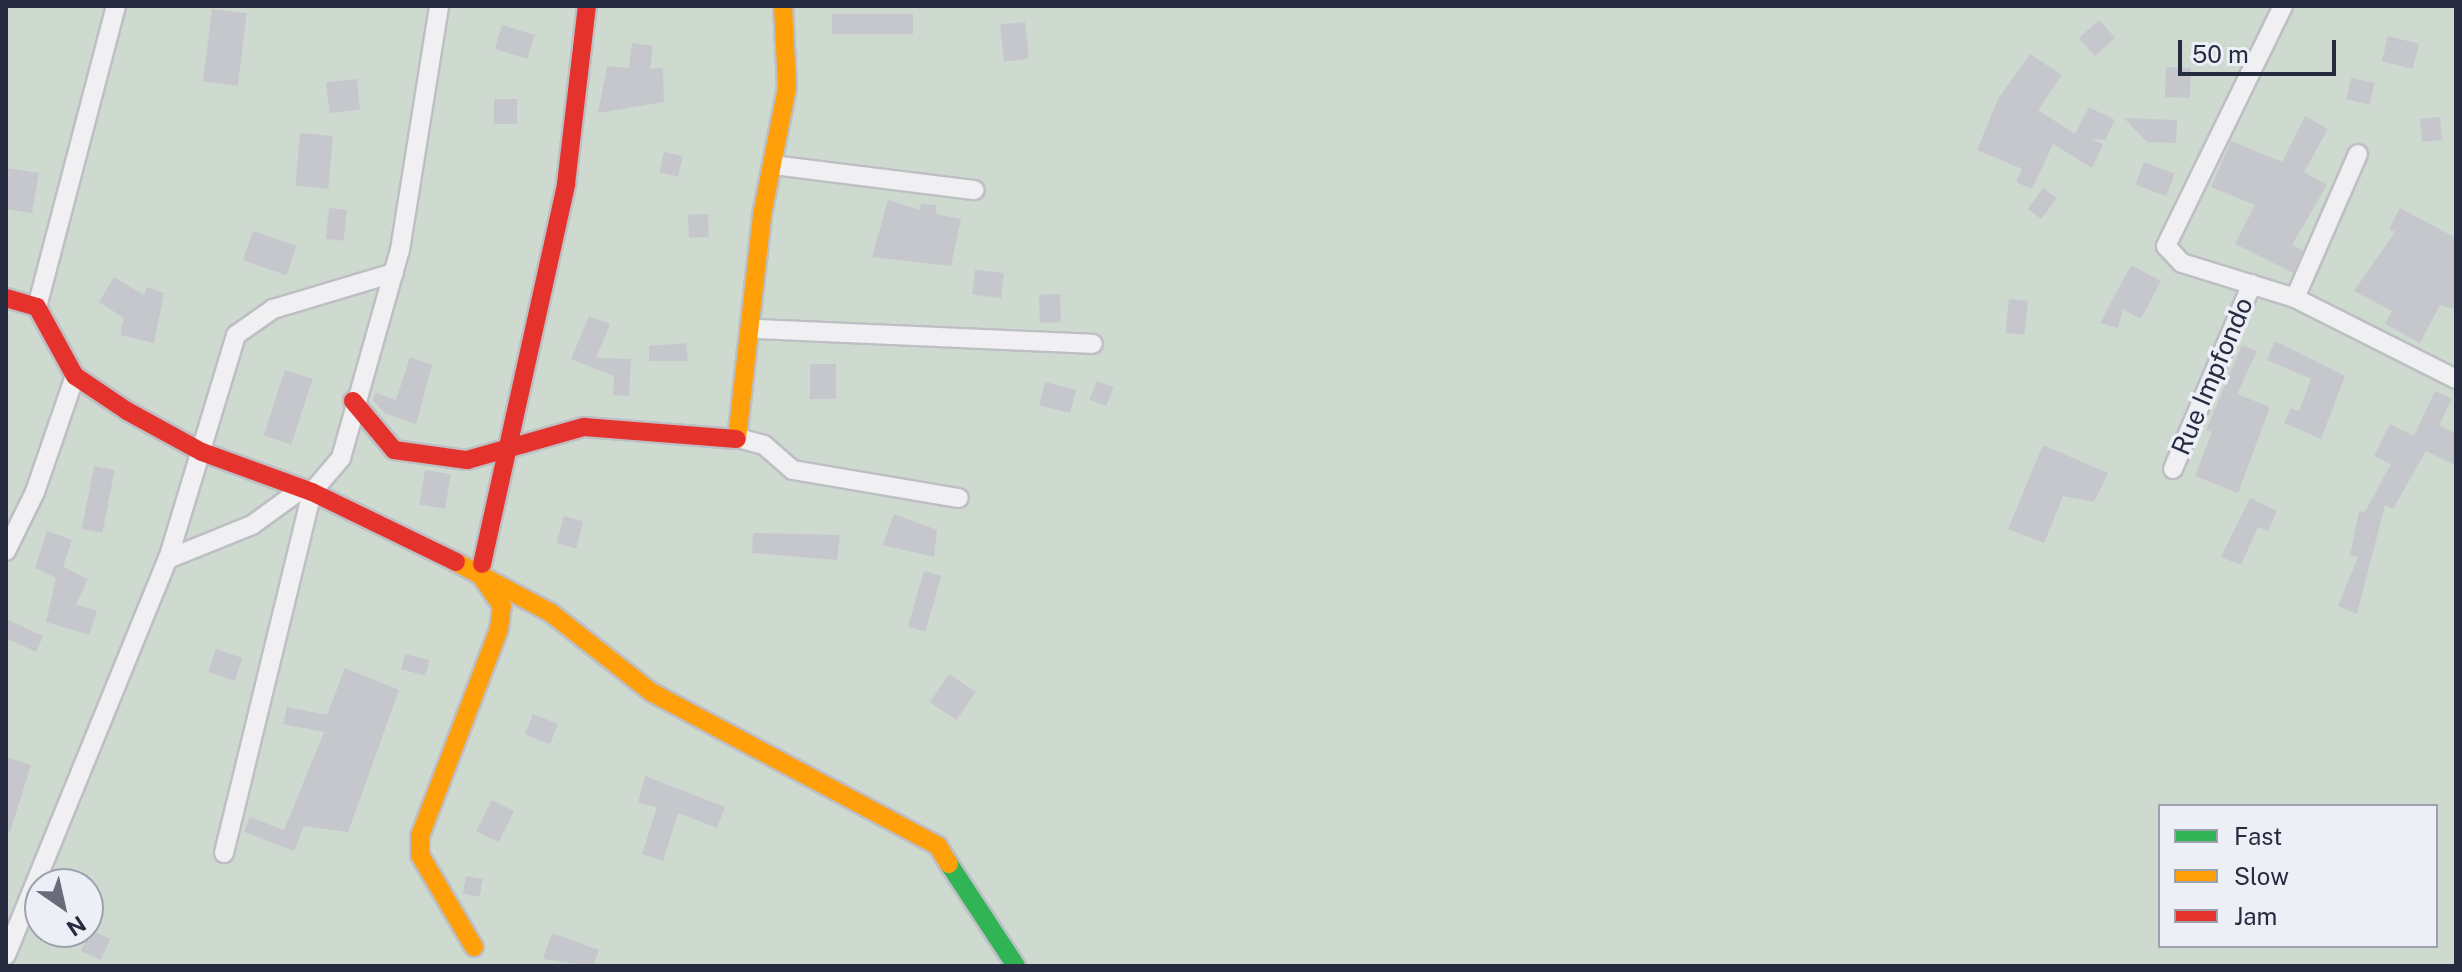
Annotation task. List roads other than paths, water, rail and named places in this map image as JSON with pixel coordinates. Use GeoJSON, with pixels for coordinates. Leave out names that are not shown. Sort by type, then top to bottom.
{"type":"FeatureCollection","features":[{"type":"Feature","properties":{"kind":"street"},"geometry":{"type":"LineString","coordinates":[[116,6],[37,307],[75,376],[202,452],[305,492],[480,574],[551,613],[651,692],[938,846],[1016,966]]}},
{"type":"Feature","properties":{"kind":"street"},"geometry":{"type":"LineString","coordinates":[[168,559],[252,525],[305,492],[341,458],[353,401],[394,273],[439,6]]}},
{"type":"Feature","properties":{"kind":"street"},"geometry":{"type":"LineString","coordinates":[[480,574],[500,507],[502,451],[566,184],[587,6]]}},
{"type":"Feature","properties":{"kind":"street"},"geometry":{"type":"LineString","coordinates":[[742,439],[773,165],[788,74],[783,6]]}},
{"type":"Feature","properties":{"kind":"street"},"geometry":{"type":"LineString","coordinates":[[2283,6],[2170,230],[2166,246],[2182,263],[2295,298],[2456,379]]}},
{"type":"Feature","properties":{"kind":"street"},"geometry":{"type":"LineString","coordinates":[[2295,298],[2358,154]]}},
{"type":"Feature","properties":{"kind":"street"},"geometry":{"type":"LineString","coordinates":[[773,165],[974,190]]}},
{"type":"Feature","properties":{"kind":"street"},"geometry":{"type":"LineString","coordinates":[[6,955],[168,559],[236,335],[250,319],[394,273]]}},
{"type":"Feature","properties":{"kind":"street","name":"Rue Impfondo"},"geometry":{"type":"LineString","coordinates":[[2173,469],[2252,284]]}},
{"type":"Feature","properties":{"kind":"street"},"geometry":{"type":"LineString","coordinates":[[6,298],[37,307]]}},
{"type":"Feature","properties":{"kind":"street"},"geometry":{"type":"LineString","coordinates":[[755,329],[1093,344]]}},
{"type":"Feature","properties":{"kind":"street"},"geometry":{"type":"LineString","coordinates":[[6,551],[35,492],[75,376]]}},
{"type":"Feature","properties":{"kind":"street"},"geometry":{"type":"LineString","coordinates":[[353,401],[394,450],[467,460],[584,427],[742,439],[764,445],[793,470],[959,498]]}},
{"type":"Feature","properties":{"kind":"street"},"geometry":{"type":"LineString","coordinates":[[224,853],[305,492]]}},
{"type":"Feature","properties":{"kind":"street"},"geometry":{"type":"LineString","coordinates":[[474,947],[420,855],[420,836],[499,629],[502,606],[480,574]]}}]}
